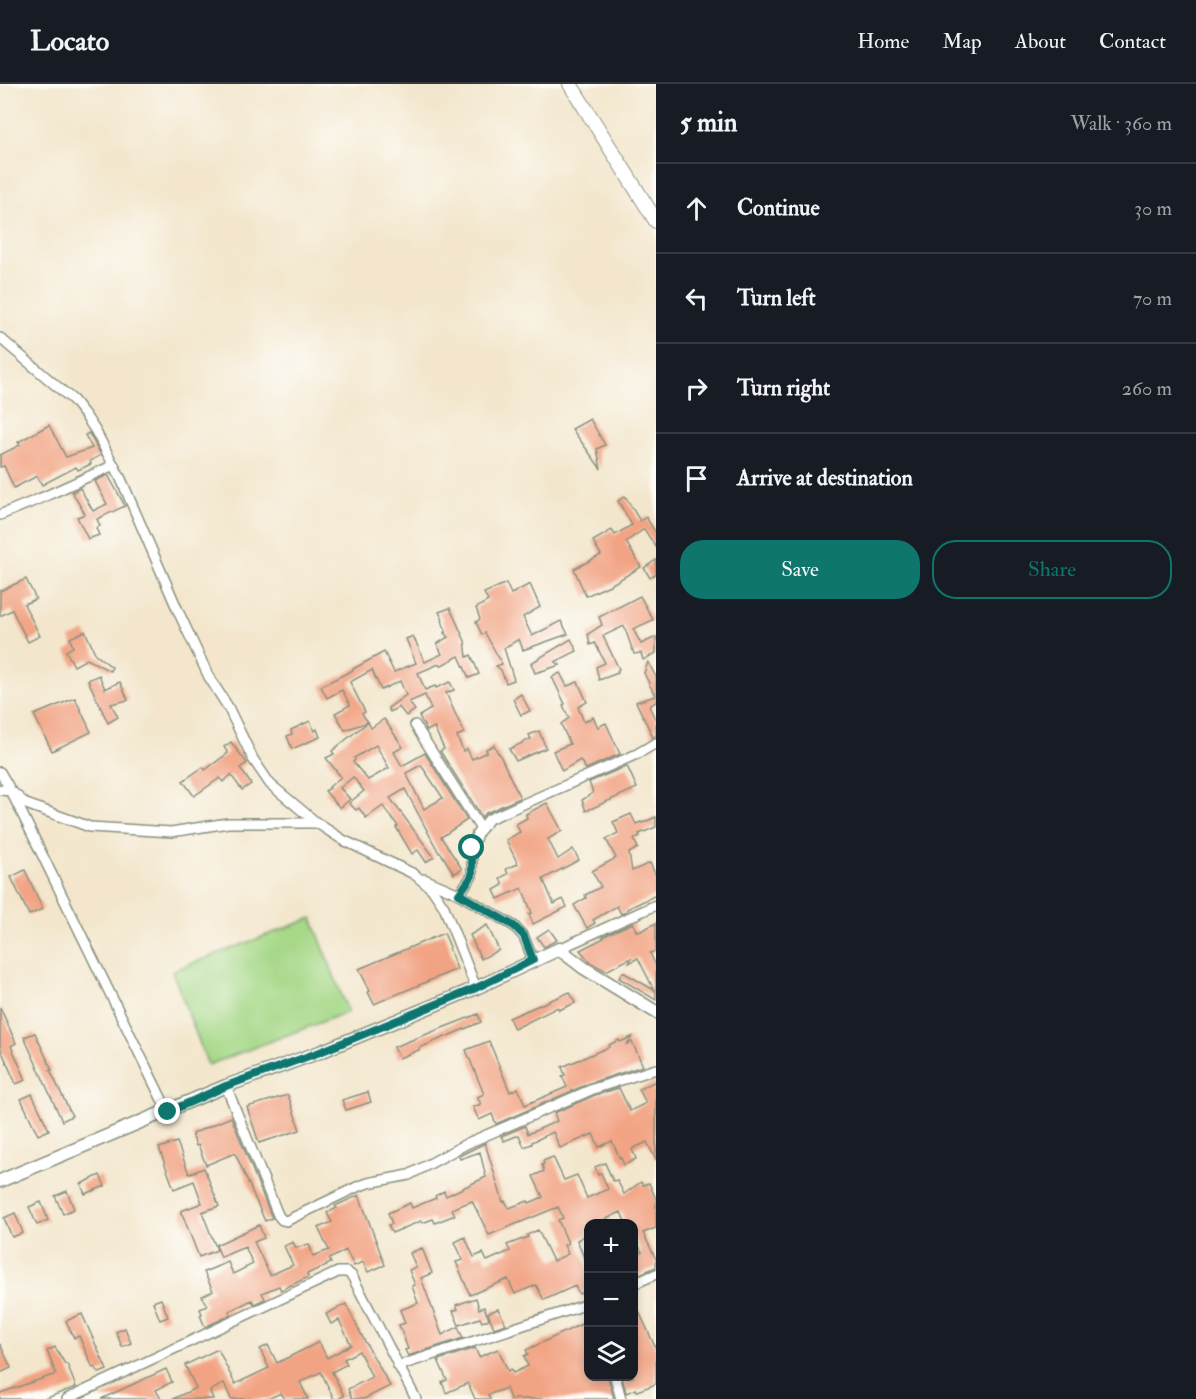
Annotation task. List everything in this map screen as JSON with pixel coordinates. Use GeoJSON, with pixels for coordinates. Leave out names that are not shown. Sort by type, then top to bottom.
{"type":"FeatureCollection","features":[{"type":"Feature","properties":{"kind":"main road"},"geometry":{"type":"LineString","coordinates":[[570,84],[656,221]]}},
{"type":"Feature","properties":{"kind":"street"},"geometry":{"type":"LineString","coordinates":[[0,338],[73,400],[95,430],[114,465],[209,677],[228,707],[253,759],[270,784],[317,823],[343,840],[459,894],[514,926],[524,936],[533,960]]}},
{"type":"Feature","properties":{"kind":"street"},"geometry":{"type":"LineString","coordinates":[[0,515],[114,465]]}},
{"type":"Feature","properties":{"kind":"street"},"geometry":{"type":"LineString","coordinates":[[415,725],[481,829]]}},
{"type":"Feature","properties":{"kind":"street"},"geometry":{"type":"LineString","coordinates":[[459,894],[472,876],[472,848],[477,834],[489,819],[637,754],[656,743]]}},
{"type":"Feature","properties":{"kind":"street"},"geometry":{"type":"LineString","coordinates":[[0,772],[168,1112]]}},
{"type":"Feature","properties":{"kind":"street"},"geometry":{"type":"LineString","coordinates":[[0,790],[11,791],[26,804],[90,827],[171,832],[228,823],[317,823]]}},
{"type":"Feature","properties":{"kind":"street"},"geometry":{"type":"LineString","coordinates":[[414,874],[432,889],[444,907],[476,988]]}},
{"type":"Feature","properties":{"kind":"street"},"geometry":{"type":"LineString","coordinates":[[0,1182],[226,1086],[320,1052],[476,988],[656,905]]}},
{"type":"Feature","properties":{"kind":"street"},"geometry":{"type":"LineString","coordinates":[[558,949],[584,968],[656,1011]]}},
{"type":"Feature","properties":{"kind":"street"},"geometry":{"type":"LineString","coordinates":[[226,1086],[278,1215],[286,1221],[357,1187],[409,1175],[468,1143],[593,1089],[656,1069]]}},
{"type":"Feature","properties":{"kind":"street"},"geometry":{"type":"LineString","coordinates":[[67,1399],[338,1272],[347,1272],[352,1276],[416,1399]]}},
{"type":"Feature","properties":{"kind":"street"},"geometry":{"type":"LineString","coordinates":[[638,1282],[656,1274]]}},
{"type":"Feature","properties":{"kind":"street"},"geometry":{"type":"LineString","coordinates":[[398,1366],[584,1305]]}},
{"type":"Feature","properties":{"kind":"street"},"geometry":{"type":"LineString","coordinates":[[616,1381],[621,1399]]}},
{"type":"Feature","properties":{"kind":"green space"},"geometry":{"type":"Polygon","coordinates":[[[312,918],[348,1012],[208,1065],[172,971],[312,918]]]}},
{"type":"Feature","properties":{"kind":"building"},"geometry":{"type":"Polygon","coordinates":[[[590,419],[605,445],[597,449],[601,469],[572,429],[590,419]]]}},
{"type":"Feature","properties":{"kind":"building"},"geometry":{"type":"Polygon","coordinates":[[[49,425],[66,457],[92,448],[85,435],[89,433],[101,455],[90,461],[91,464],[78,470],[76,467],[42,485],[37,476],[14,488],[4,466],[0,467],[0,455],[20,445],[18,442],[49,425]]]}},
{"type":"Feature","properties":{"kind":"building"},"geometry":{"type":"Polygon","coordinates":[[[108,475],[125,506],[97,519],[100,526],[96,528],[99,535],[88,539],[77,517],[85,514],[72,492],[80,488],[93,511],[107,504],[95,481],[108,475]]]}},
{"type":"Feature","properties":{"kind":"building"},"geometry":{"type":"Polygon","coordinates":[[[625,496],[640,521],[646,517],[656,533],[656,547],[644,529],[626,542],[641,567],[586,596],[574,569],[601,555],[593,541],[612,530],[615,535],[632,525],[618,501],[625,496]]]}},
{"type":"Feature","properties":{"kind":"building"},"geometry":{"type":"Polygon","coordinates":[[[656,560],[656,574],[650,578],[644,568],[656,560]]]}},
{"type":"Feature","properties":{"kind":"building"},"geometry":{"type":"Polygon","coordinates":[[[26,579],[36,599],[24,604],[40,636],[28,642],[12,610],[0,616],[0,591],[26,579]]]}},
{"type":"Feature","properties":{"kind":"building"},"geometry":{"type":"Polygon","coordinates":[[[506,583],[511,594],[530,584],[540,607],[523,617],[532,636],[561,621],[568,634],[523,650],[519,639],[504,648],[514,680],[506,683],[501,670],[496,666],[502,664],[485,633],[482,635],[476,622],[480,619],[476,608],[488,601],[484,593],[506,583]]]}},
{"type":"Feature","properties":{"kind":"building"},"geometry":{"type":"Polygon","coordinates":[[[640,596],[653,620],[633,629],[641,644],[656,637],[656,653],[643,660],[641,653],[634,654],[624,626],[603,636],[619,669],[618,673],[599,680],[596,667],[605,663],[595,643],[590,645],[588,634],[602,625],[599,617],[640,596]]]}},
{"type":"Feature","properties":{"kind":"building"},"geometry":{"type":"Polygon","coordinates":[[[450,608],[465,641],[467,657],[471,655],[479,674],[469,678],[459,656],[440,666],[439,664],[418,673],[425,690],[450,682],[454,690],[446,693],[464,733],[457,736],[463,751],[467,749],[472,759],[487,752],[486,749],[494,745],[520,798],[482,817],[440,751],[444,749],[434,727],[427,731],[419,716],[431,709],[425,695],[409,702],[415,710],[406,716],[399,707],[390,712],[388,708],[406,695],[400,681],[381,690],[372,670],[350,682],[365,712],[362,714],[368,722],[345,730],[335,713],[350,705],[342,690],[327,698],[321,686],[384,652],[394,672],[416,663],[406,639],[413,636],[425,662],[442,654],[437,644],[448,637],[444,633],[446,632],[439,612],[450,608]]]}},
{"type":"Feature","properties":{"kind":"building"},"geometry":{"type":"Polygon","coordinates":[[[85,631],[96,655],[112,667],[110,671],[87,659],[74,666],[66,651],[73,647],[70,638],[85,631]]]}},
{"type":"Feature","properties":{"kind":"building"},"geometry":{"type":"Polygon","coordinates":[[[571,639],[577,651],[555,662],[560,665],[535,673],[531,663],[571,639]]]}},
{"type":"Feature","properties":{"kind":"building"},"geometry":{"type":"Polygon","coordinates":[[[648,662],[656,677],[656,702],[649,706],[656,721],[656,736],[653,737],[636,702],[655,696],[644,673],[648,662]]]}},
{"type":"Feature","properties":{"kind":"building"},"geometry":{"type":"Polygon","coordinates":[[[560,673],[567,686],[578,682],[587,702],[578,707],[584,722],[593,717],[598,727],[606,723],[620,754],[586,769],[580,760],[562,771],[553,751],[570,744],[561,724],[569,718],[552,677],[560,673]]]}},
{"type":"Feature","properties":{"kind":"building"},"geometry":{"type":"Polygon","coordinates":[[[99,675],[105,689],[120,682],[128,700],[111,704],[118,717],[108,723],[88,680],[99,675]]]}},
{"type":"Feature","properties":{"kind":"building"},"geometry":{"type":"Polygon","coordinates":[[[521,694],[530,711],[521,715],[513,699],[521,694]]]}},
{"type":"Feature","properties":{"kind":"building"},"geometry":{"type":"Polygon","coordinates":[[[75,698],[91,732],[52,751],[34,715],[75,698]]]}},
{"type":"Feature","properties":{"kind":"building"},"geometry":{"type":"Polygon","coordinates":[[[384,719],[403,747],[394,752],[402,766],[425,753],[467,820],[441,837],[462,869],[454,874],[439,853],[405,789],[390,798],[434,857],[426,862],[418,850],[412,854],[396,827],[398,826],[383,806],[366,818],[359,808],[356,810],[349,803],[364,791],[353,777],[340,788],[350,799],[340,808],[325,791],[341,777],[326,758],[334,754],[332,751],[368,722],[371,728],[384,719]],[[376,745],[354,758],[353,762],[368,780],[389,768],[376,745]],[[421,765],[406,773],[424,809],[443,798],[421,765]]]}},
{"type":"Feature","properties":{"kind":"building"},"geometry":{"type":"Polygon","coordinates":[[[310,721],[320,737],[292,749],[287,736],[292,734],[291,730],[310,721]]]}},
{"type":"Feature","properties":{"kind":"building"},"geometry":{"type":"Polygon","coordinates":[[[539,731],[546,748],[516,761],[509,749],[531,739],[529,735],[539,731]]]}},
{"type":"Feature","properties":{"kind":"building"},"geometry":{"type":"Polygon","coordinates":[[[231,742],[247,763],[240,768],[251,784],[242,790],[231,775],[223,782],[220,778],[194,796],[183,781],[203,767],[205,770],[228,753],[224,747],[231,742]]]}},
{"type":"Feature","properties":{"kind":"building"},"geometry":{"type":"Polygon","coordinates":[[[627,766],[637,788],[586,811],[582,800],[593,793],[589,782],[627,766]]]}},
{"type":"Feature","properties":{"kind":"building"},"geometry":{"type":"Polygon","coordinates":[[[547,803],[562,831],[548,839],[558,859],[573,849],[579,860],[543,879],[554,904],[563,899],[567,907],[533,924],[529,914],[532,913],[522,888],[498,899],[494,890],[503,885],[500,878],[508,874],[506,869],[518,864],[506,840],[520,832],[516,824],[527,818],[526,814],[547,803]]]}},
{"type":"Feature","properties":{"kind":"building"},"geometry":{"type":"Polygon","coordinates":[[[631,814],[636,824],[656,817],[656,827],[639,834],[640,836],[634,839],[638,848],[629,853],[632,871],[650,863],[656,876],[656,895],[621,914],[617,906],[593,920],[595,923],[587,928],[574,905],[586,898],[585,895],[601,887],[592,871],[616,858],[606,839],[618,833],[613,822],[631,814]]]}},
{"type":"Feature","properties":{"kind":"building"},"geometry":{"type":"Polygon","coordinates":[[[25,870],[43,909],[29,915],[11,877],[25,870]]]}},
{"type":"Feature","properties":{"kind":"building"},"geometry":{"type":"Polygon","coordinates":[[[633,923],[636,931],[639,932],[656,923],[656,951],[650,953],[656,966],[656,1000],[619,978],[623,972],[654,990],[638,958],[629,963],[631,958],[606,971],[590,962],[580,950],[633,923]]]}},
{"type":"Feature","properties":{"kind":"building"},"geometry":{"type":"Polygon","coordinates":[[[487,925],[499,950],[481,959],[470,935],[487,925]]]}},
{"type":"Feature","properties":{"kind":"building"},"geometry":{"type":"Polygon","coordinates":[[[549,929],[557,940],[544,947],[537,937],[549,929]]]}},
{"type":"Feature","properties":{"kind":"building"},"geometry":{"type":"Polygon","coordinates":[[[444,933],[457,969],[374,1004],[359,969],[444,933]]]}},
{"type":"Feature","properties":{"kind":"building"},"geometry":{"type":"Polygon","coordinates":[[[570,992],[575,1003],[559,1010],[558,1007],[514,1029],[509,1018],[570,992]]]}},
{"type":"Feature","properties":{"kind":"building"},"geometry":{"type":"Polygon","coordinates":[[[0,1007],[16,1043],[11,1046],[26,1080],[16,1084],[0,1047],[0,1007]]]}},
{"type":"Feature","properties":{"kind":"building"},"geometry":{"type":"Polygon","coordinates":[[[478,1014],[481,1022],[399,1058],[394,1047],[478,1014]]]}},
{"type":"Feature","properties":{"kind":"building"},"geometry":{"type":"Polygon","coordinates":[[[35,1033],[72,1116],[62,1121],[24,1037],[35,1033]]]}},
{"type":"Feature","properties":{"kind":"building"},"geometry":{"type":"Polygon","coordinates":[[[632,1037],[627,1044],[632,1042],[643,1066],[590,1083],[496,1124],[492,1114],[479,1120],[473,1107],[481,1104],[477,1097],[484,1094],[466,1050],[489,1041],[510,1092],[518,1088],[525,1105],[567,1087],[562,1076],[565,1075],[562,1067],[609,1047],[619,1040],[620,1042],[632,1037]]]}},
{"type":"Feature","properties":{"kind":"building"},"geometry":{"type":"Polygon","coordinates":[[[656,1081],[656,1160],[647,1142],[632,1149],[636,1159],[624,1165],[612,1141],[599,1147],[593,1134],[560,1148],[553,1132],[524,1147],[519,1135],[504,1141],[501,1136],[525,1126],[528,1134],[557,1121],[554,1113],[595,1095],[619,1088],[630,1111],[646,1103],[639,1089],[656,1081]]]}},
{"type":"Feature","properties":{"kind":"building"},"geometry":{"type":"Polygon","coordinates":[[[368,1092],[371,1102],[346,1110],[342,1100],[368,1092]]]}},
{"type":"Feature","properties":{"kind":"building"},"geometry":{"type":"Polygon","coordinates":[[[32,1094],[49,1130],[38,1135],[21,1099],[32,1094]]]}},
{"type":"Feature","properties":{"kind":"building"},"geometry":{"type":"Polygon","coordinates":[[[288,1095],[300,1130],[259,1143],[247,1107],[288,1095]]]}},
{"type":"Feature","properties":{"kind":"building"},"geometry":{"type":"Polygon","coordinates":[[[231,1117],[272,1218],[265,1221],[235,1153],[206,1165],[192,1134],[231,1117]]]}},
{"type":"Feature","properties":{"kind":"building"},"geometry":{"type":"Polygon","coordinates":[[[177,1142],[189,1174],[204,1168],[219,1206],[202,1212],[217,1250],[199,1257],[181,1211],[202,1203],[194,1181],[174,1189],[159,1148],[177,1142]]]}},
{"type":"Feature","properties":{"kind":"building"},"geometry":{"type":"Polygon","coordinates":[[[485,1143],[503,1202],[505,1201],[509,1208],[543,1197],[533,1176],[544,1171],[543,1161],[553,1157],[564,1180],[577,1175],[587,1198],[608,1189],[601,1173],[598,1175],[595,1167],[605,1163],[613,1181],[617,1180],[624,1194],[641,1182],[643,1185],[649,1183],[656,1199],[656,1228],[643,1233],[656,1259],[656,1267],[638,1275],[638,1253],[642,1252],[638,1244],[638,1219],[624,1219],[621,1212],[606,1219],[584,1219],[584,1236],[577,1240],[584,1258],[584,1292],[579,1294],[575,1286],[544,1300],[536,1285],[515,1294],[508,1279],[470,1295],[456,1262],[463,1260],[455,1242],[465,1237],[474,1257],[483,1253],[487,1261],[510,1251],[507,1245],[528,1237],[527,1235],[538,1230],[553,1261],[568,1254],[564,1245],[568,1243],[558,1220],[563,1218],[558,1207],[489,1235],[472,1201],[452,1209],[455,1215],[435,1223],[433,1219],[422,1223],[421,1221],[392,1233],[388,1225],[392,1224],[388,1213],[410,1203],[412,1208],[436,1198],[435,1196],[444,1191],[446,1196],[486,1177],[480,1152],[460,1159],[459,1156],[485,1143]]]}},
{"type":"Feature","properties":{"kind":"building"},"geometry":{"type":"Polygon","coordinates":[[[100,1175],[105,1186],[85,1194],[81,1184],[100,1175]]]}},
{"type":"Feature","properties":{"kind":"building"},"geometry":{"type":"Polygon","coordinates":[[[67,1191],[74,1209],[63,1214],[55,1196],[67,1191]]]}},
{"type":"Feature","properties":{"kind":"building"},"geometry":{"type":"Polygon","coordinates":[[[359,1195],[385,1265],[368,1272],[363,1262],[354,1266],[346,1250],[329,1259],[331,1263],[307,1274],[308,1277],[281,1290],[279,1286],[262,1293],[265,1299],[254,1304],[252,1300],[229,1311],[231,1315],[205,1327],[200,1309],[207,1306],[202,1296],[213,1291],[204,1272],[228,1262],[233,1274],[253,1264],[245,1247],[221,1257],[216,1245],[259,1225],[264,1238],[254,1242],[270,1275],[293,1265],[284,1246],[293,1242],[296,1248],[309,1244],[313,1256],[329,1250],[318,1228],[332,1222],[327,1213],[337,1208],[335,1206],[359,1195]]]}},
{"type":"Feature","properties":{"kind":"building"},"geometry":{"type":"Polygon","coordinates":[[[41,1202],[48,1220],[37,1225],[29,1207],[41,1202]]]}},
{"type":"Feature","properties":{"kind":"building"},"geometry":{"type":"Polygon","coordinates":[[[15,1213],[23,1233],[12,1237],[4,1218],[15,1213]]]}},
{"type":"Feature","properties":{"kind":"building"},"geometry":{"type":"Polygon","coordinates":[[[422,1248],[432,1273],[421,1278],[442,1335],[458,1327],[463,1338],[408,1356],[405,1350],[408,1349],[399,1325],[405,1323],[400,1310],[418,1303],[412,1286],[415,1285],[409,1270],[416,1267],[410,1253],[422,1248]]]}},
{"type":"Feature","properties":{"kind":"building"},"geometry":{"type":"Polygon","coordinates":[[[476,1298],[479,1309],[484,1307],[489,1319],[482,1322],[480,1318],[459,1325],[453,1311],[458,1309],[456,1305],[476,1298]]]}},
{"type":"Feature","properties":{"kind":"building"},"geometry":{"type":"Polygon","coordinates":[[[161,1299],[168,1317],[160,1320],[153,1302],[161,1299]]]}},
{"type":"Feature","properties":{"kind":"building"},"geometry":{"type":"Polygon","coordinates":[[[346,1304],[390,1386],[364,1399],[352,1399],[348,1389],[372,1377],[359,1351],[344,1359],[347,1364],[332,1372],[344,1396],[338,1399],[334,1399],[321,1372],[300,1382],[308,1399],[285,1399],[281,1393],[268,1399],[231,1399],[224,1383],[210,1391],[213,1399],[173,1399],[196,1388],[185,1365],[218,1349],[235,1384],[269,1368],[260,1349],[268,1345],[277,1363],[319,1342],[327,1358],[351,1345],[339,1320],[331,1324],[326,1314],[346,1304]]]}},
{"type":"Feature","properties":{"kind":"building"},"geometry":{"type":"Polygon","coordinates":[[[498,1309],[506,1324],[494,1328],[488,1313],[498,1309]]]}},
{"type":"Feature","properties":{"kind":"building"},"geometry":{"type":"Polygon","coordinates":[[[638,1309],[656,1349],[656,1384],[626,1393],[623,1381],[638,1381],[638,1309]]]}},
{"type":"Feature","properties":{"kind":"building"},"geometry":{"type":"Polygon","coordinates":[[[82,1314],[107,1370],[99,1373],[95,1367],[93,1368],[79,1336],[74,1338],[66,1321],[82,1314]]]}},
{"type":"Feature","properties":{"kind":"building"},"geometry":{"type":"Polygon","coordinates":[[[584,1323],[584,1381],[609,1381],[614,1399],[510,1399],[506,1388],[488,1395],[490,1399],[475,1399],[468,1383],[446,1393],[442,1382],[447,1380],[438,1360],[475,1348],[479,1357],[498,1349],[508,1371],[511,1369],[513,1373],[528,1366],[524,1356],[528,1354],[526,1350],[584,1323]]]}},
{"type":"Feature","properties":{"kind":"building"},"geometry":{"type":"Polygon","coordinates":[[[125,1328],[131,1343],[122,1347],[116,1332],[125,1328]]]}},
{"type":"Feature","properties":{"kind":"building"},"geometry":{"type":"Polygon","coordinates":[[[0,1344],[11,1368],[0,1373],[0,1344]]]}},
{"type":"Feature","properties":{"kind":"building"},"geometry":{"type":"Polygon","coordinates":[[[55,1347],[67,1364],[76,1387],[44,1399],[0,1399],[0,1393],[56,1374],[47,1351],[55,1347]]]}},
{"type":"Feature","properties":{"kind":"building"},"geometry":{"type":"Polygon","coordinates":[[[166,1369],[172,1382],[156,1390],[161,1399],[101,1399],[166,1369]]]}},
{"type":"Feature","properties":{"kind":"route"},"geometry":{"type":"LineString","coordinates":[[168,1112],[226,1086],[320,1052],[476,988],[533,960],[524,936],[514,926],[459,894],[472,876],[472,848]]}}]}
